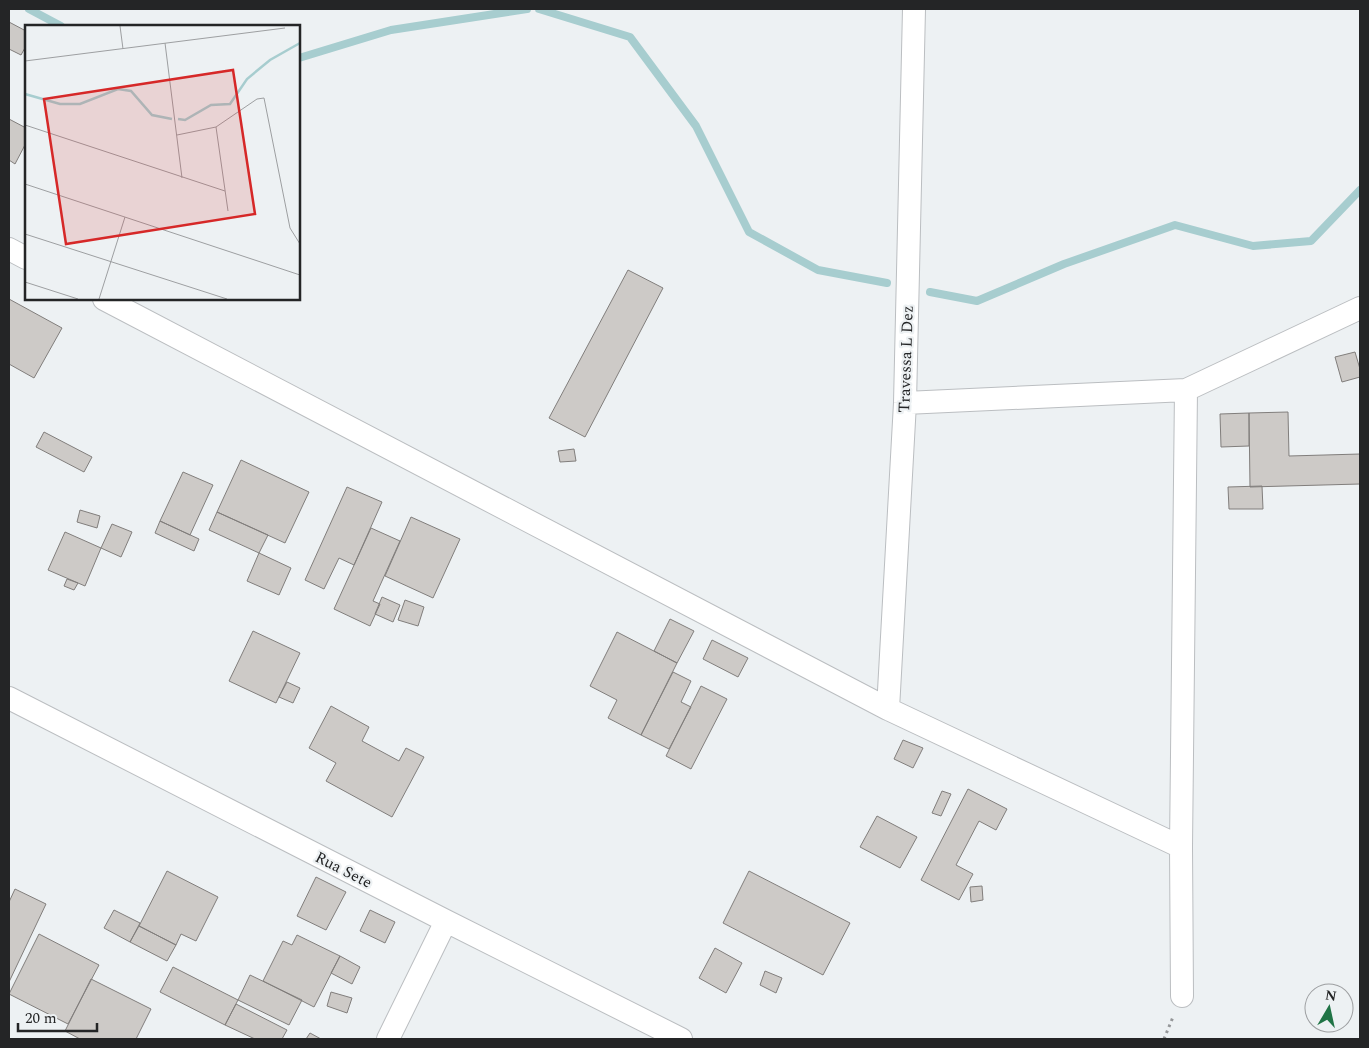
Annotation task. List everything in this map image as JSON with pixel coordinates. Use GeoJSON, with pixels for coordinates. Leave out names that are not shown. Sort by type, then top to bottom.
{"type":"FeatureCollection","features":[{"type":"Feature","properties":{"kind":"street","name":"Travessa L Dez"},"geometry":{"type":"LineString","coordinates":[[888,708],[904,403],[914,9]]}},
{"type":"Feature","properties":{"kind":"street"},"geometry":{"type":"LineString","coordinates":[[9,249],[25,257]]}},
{"type":"Feature","properties":{"kind":"street"},"geometry":{"type":"LineString","coordinates":[[106,300],[888,708],[1181,848]]}},
{"type":"Feature","properties":{"kind":"street"},"geometry":{"type":"LineString","coordinates":[[904,403],[1186,390],[1360,308]]}},
{"type":"Feature","properties":{"kind":"street"},"geometry":{"type":"LineString","coordinates":[[1182,996],[1181,848],[1186,390]]}},
{"type":"Feature","properties":{"kind":"street","name":"Rua Sete"},"geometry":{"type":"LineString","coordinates":[[9,698],[681,1039]]}},
{"type":"Feature","properties":{"kind":"street"},"geometry":{"type":"LineString","coordinates":[[388,1039],[446,921]]}},
{"type":"Feature","properties":{"kind":"building"},"geometry":{"type":"Polygon","coordinates":[[[9,22],[25,30],[25,48],[21,55],[9,49],[9,22]]]}},
{"type":"Feature","properties":{"kind":"building"},"geometry":{"type":"Polygon","coordinates":[[[9,119],[25,127],[25,145],[15,164],[9,160],[9,119]]]}},
{"type":"Feature","properties":{"kind":"building"},"geometry":{"type":"Polygon","coordinates":[[[628,270],[663,288],[585,437],[549,418],[628,270]]]}},
{"type":"Feature","properties":{"kind":"building"},"geometry":{"type":"Polygon","coordinates":[[[9,299],[62,328],[34,378],[9,364],[9,299]]]}},
{"type":"Feature","properties":{"kind":"building"},"geometry":{"type":"Polygon","coordinates":[[[1355,352],[1360,369],[1360,377],[1342,382],[1335,357],[1355,352]]]}},
{"type":"Feature","properties":{"kind":"building"},"geometry":{"type":"Polygon","coordinates":[[[1288,412],[1289,456],[1360,454],[1360,484],[1250,487],[1249,413],[1288,412]]]}},
{"type":"Feature","properties":{"kind":"building"},"geometry":{"type":"Polygon","coordinates":[[[1249,413],[1249,446],[1221,447],[1220,414],[1249,413]]]}},
{"type":"Feature","properties":{"kind":"building"},"geometry":{"type":"Polygon","coordinates":[[[44,432],[92,457],[84,472],[36,447],[44,432]]]}},
{"type":"Feature","properties":{"kind":"building"},"geometry":{"type":"Polygon","coordinates":[[[574,449],[576,461],[560,462],[558,451],[574,449]]]}},
{"type":"Feature","properties":{"kind":"building"},"geometry":{"type":"Polygon","coordinates":[[[241,460],[309,492],[285,543],[217,512],[241,460]]]}},
{"type":"Feature","properties":{"kind":"building"},"geometry":{"type":"Polygon","coordinates":[[[183,472],[213,485],[190,535],[160,521],[183,472]]]}},
{"type":"Feature","properties":{"kind":"building"},"geometry":{"type":"Polygon","coordinates":[[[1262,486],[1263,509],[1229,509],[1228,487],[1262,486]]]}},
{"type":"Feature","properties":{"kind":"building"},"geometry":{"type":"Polygon","coordinates":[[[347,487],[382,502],[354,565],[339,558],[324,589],[305,580],[347,487]]]}},
{"type":"Feature","properties":{"kind":"building"},"geometry":{"type":"Polygon","coordinates":[[[80,510],[100,516],[97,528],[77,522],[80,510]]]}},
{"type":"Feature","properties":{"kind":"building"},"geometry":{"type":"Polygon","coordinates":[[[217,512],[268,535],[259,553],[209,530],[217,512]]]}},
{"type":"Feature","properties":{"kind":"building"},"geometry":{"type":"Polygon","coordinates":[[[411,517],[460,539],[433,598],[385,576],[411,517]]]}},
{"type":"Feature","properties":{"kind":"building"},"geometry":{"type":"Polygon","coordinates":[[[160,521],[199,539],[194,551],[155,533],[160,521]]]}},
{"type":"Feature","properties":{"kind":"building"},"geometry":{"type":"Polygon","coordinates":[[[112,524],[132,532],[121,557],[101,548],[112,524]]]}},
{"type":"Feature","properties":{"kind":"building"},"geometry":{"type":"Polygon","coordinates":[[[371,528],[400,541],[373,601],[380,604],[370,626],[334,609],[371,528]]]}},
{"type":"Feature","properties":{"kind":"building"},"geometry":{"type":"Polygon","coordinates":[[[65,532],[101,548],[85,586],[48,570],[65,532]]]}},
{"type":"Feature","properties":{"kind":"building"},"geometry":{"type":"Polygon","coordinates":[[[259,553],[291,568],[279,595],[247,581],[259,553]]]}},
{"type":"Feature","properties":{"kind":"building"},"geometry":{"type":"Polygon","coordinates":[[[67,579],[78,583],[74,590],[64,586],[67,579]]]}},
{"type":"Feature","properties":{"kind":"building"},"geometry":{"type":"Polygon","coordinates":[[[382,597],[400,605],[393,622],[375,614],[382,597]]]}},
{"type":"Feature","properties":{"kind":"building"},"geometry":{"type":"Polygon","coordinates":[[[405,600],[424,607],[418,626],[398,620],[405,600]]]}},
{"type":"Feature","properties":{"kind":"building"},"geometry":{"type":"Polygon","coordinates":[[[670,619],[694,631],[677,663],[654,651],[670,619]]]}},
{"type":"Feature","properties":{"kind":"building"},"geometry":{"type":"Polygon","coordinates":[[[253,631],[300,653],[276,703],[229,681],[253,631]]]}},
{"type":"Feature","properties":{"kind":"building"},"geometry":{"type":"Polygon","coordinates":[[[617,632],[677,663],[641,735],[608,718],[617,700],[590,686],[617,632]]]}},
{"type":"Feature","properties":{"kind":"building"},"geometry":{"type":"Polygon","coordinates":[[[712,640],[748,658],[738,677],[703,659],[712,640]]]}},
{"type":"Feature","properties":{"kind":"building"},"geometry":{"type":"Polygon","coordinates":[[[673,672],[691,681],[681,702],[691,707],[669,749],[641,735],[673,672]]]}},
{"type":"Feature","properties":{"kind":"building"},"geometry":{"type":"Polygon","coordinates":[[[287,682],[300,688],[293,703],[279,697],[287,682]]]}},
{"type":"Feature","properties":{"kind":"building"},"geometry":{"type":"Polygon","coordinates":[[[701,686],[727,699],[691,769],[666,756],[701,686]]]}},
{"type":"Feature","properties":{"kind":"building"},"geometry":{"type":"Polygon","coordinates":[[[331,706],[369,727],[362,741],[399,761],[406,748],[424,757],[392,817],[326,781],[336,763],[309,748],[331,706]]]}},
{"type":"Feature","properties":{"kind":"building"},"geometry":{"type":"Polygon","coordinates":[[[903,740],[923,748],[913,768],[894,759],[903,740]]]}},
{"type":"Feature","properties":{"kind":"building"},"geometry":{"type":"Polygon","coordinates":[[[968,789],[1007,809],[996,830],[979,821],[956,865],[973,874],[959,900],[921,880],[968,789]]]}},
{"type":"Feature","properties":{"kind":"building"},"geometry":{"type":"Polygon","coordinates":[[[942,791],[951,794],[941,816],[932,813],[942,791]]]}},
{"type":"Feature","properties":{"kind":"building"},"geometry":{"type":"Polygon","coordinates":[[[877,816],[917,837],[900,868],[860,847],[877,816]]]}},
{"type":"Feature","properties":{"kind":"building"},"geometry":{"type":"Polygon","coordinates":[[[167,871],[218,897],[196,941],[181,934],[176,945],[139,926],[167,871]]]}},
{"type":"Feature","properties":{"kind":"building"},"geometry":{"type":"Polygon","coordinates":[[[749,871],[850,923],[823,975],[723,923],[749,871]]]}},
{"type":"Feature","properties":{"kind":"building"},"geometry":{"type":"Polygon","coordinates":[[[316,877],[346,892],[326,930],[297,916],[316,877]]]}},
{"type":"Feature","properties":{"kind":"building"},"geometry":{"type":"Polygon","coordinates":[[[982,886],[983,900],[971,902],[970,887],[982,886]]]}},
{"type":"Feature","properties":{"kind":"building"},"geometry":{"type":"Polygon","coordinates":[[[15,889],[46,904],[9,982],[9,902],[15,889]]]}},
{"type":"Feature","properties":{"kind":"building"},"geometry":{"type":"Polygon","coordinates":[[[114,910],[140,923],[130,942],[104,928],[114,910]]]}},
{"type":"Feature","properties":{"kind":"building"},"geometry":{"type":"Polygon","coordinates":[[[370,910],[395,922],[385,943],[360,931],[370,910]]]}},
{"type":"Feature","properties":{"kind":"building"},"geometry":{"type":"Polygon","coordinates":[[[139,926],[176,945],[167,961],[130,942],[139,926]]]}},
{"type":"Feature","properties":{"kind":"building"},"geometry":{"type":"Polygon","coordinates":[[[39,934],[99,965],[68,1024],[9,994],[39,934]]]}},
{"type":"Feature","properties":{"kind":"building"},"geometry":{"type":"Polygon","coordinates":[[[297,935],[340,956],[314,1007],[263,981],[283,941],[292,945],[297,935]]]}},
{"type":"Feature","properties":{"kind":"building"},"geometry":{"type":"Polygon","coordinates":[[[715,948],[742,963],[726,993],[699,978],[715,948]]]}},
{"type":"Feature","properties":{"kind":"building"},"geometry":{"type":"Polygon","coordinates":[[[340,956],[360,967],[352,984],[331,973],[340,956]]]}},
{"type":"Feature","properties":{"kind":"building"},"geometry":{"type":"Polygon","coordinates":[[[173,967],[238,1000],[225,1025],[160,992],[173,967]]]}},
{"type":"Feature","properties":{"kind":"building"},"geometry":{"type":"Polygon","coordinates":[[[765,971],[782,978],[776,993],[760,985],[765,971]]]}},
{"type":"Feature","properties":{"kind":"building"},"geometry":{"type":"Polygon","coordinates":[[[250,975],[302,1000],[289,1025],[238,1000],[250,975]]]}},
{"type":"Feature","properties":{"kind":"building"},"geometry":{"type":"Polygon","coordinates":[[[91,979],[151,1009],[136,1039],[80,1039],[65,1031],[91,979]]]}},
{"type":"Feature","properties":{"kind":"building"},"geometry":{"type":"Polygon","coordinates":[[[331,992],[352,998],[347,1013],[327,1006],[331,992]]]}},
{"type":"Feature","properties":{"kind":"building"},"geometry":{"type":"Polygon","coordinates":[[[236,1004],[287,1030],[282,1039],[255,1039],[225,1025],[236,1004]]]}},
{"type":"Feature","properties":{"kind":"building"},"geometry":{"type":"Polygon","coordinates":[[[310,1033],[321,1039],[306,1039],[310,1033]]]}},
{"type":"Feature","properties":{"kind":"waterway"},"geometry":{"type":"LineString","coordinates":[[29,9],[59,25]]}},
{"type":"Feature","properties":{"kind":"waterway"},"geometry":{"type":"LineString","coordinates":[[300,58],[391,30],[527,9]]}},
{"type":"Feature","properties":{"kind":"waterway"},"geometry":{"type":"LineString","coordinates":[[539,9],[630,37],[696,126],[749,232],[818,270],[887,283]]}},
{"type":"Feature","properties":{"kind":"waterway"},"geometry":{"type":"LineString","coordinates":[[930,292],[977,301],[1064,264],[1175,225],[1253,246],[1311,241],[1360,190]]}}]}
